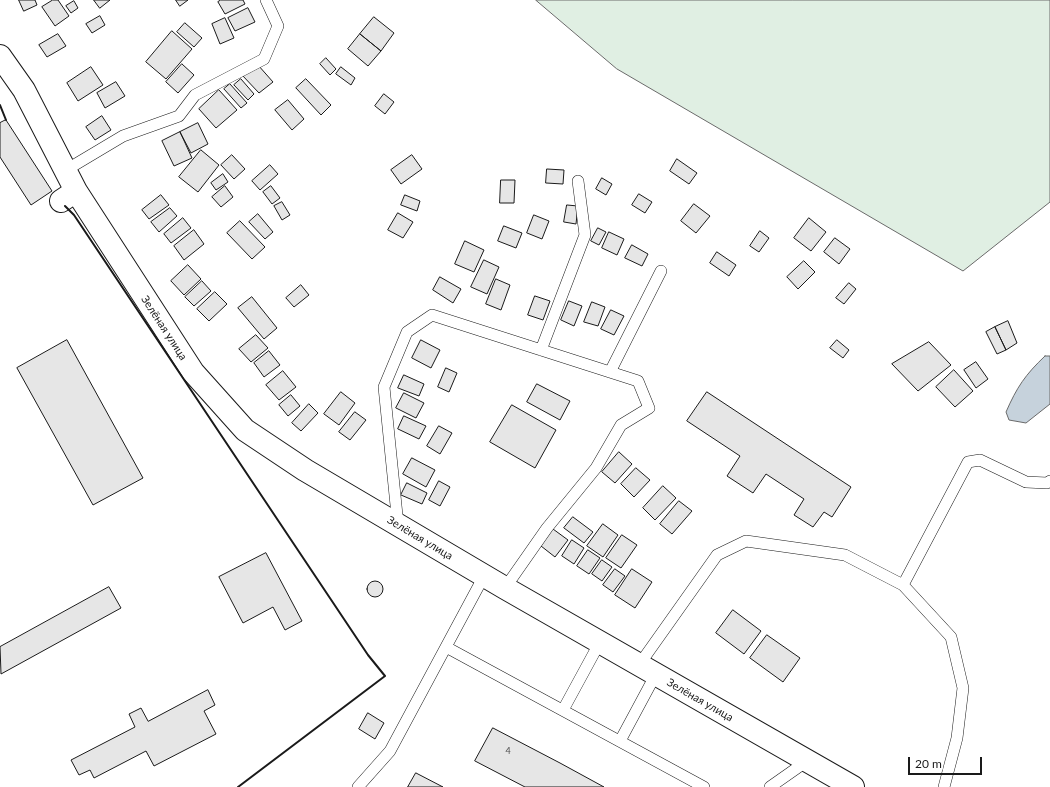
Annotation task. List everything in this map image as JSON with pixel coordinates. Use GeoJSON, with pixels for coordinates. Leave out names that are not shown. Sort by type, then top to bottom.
{"type":"FeatureCollection","features":[{"type":"Feature","properties":{"kind":"street","name":"Зелёная улица"},"geometry":{"type":"LineString","coordinates":[[0,56],[24,90],[66,170],[68,196],[192,372],[245,430],[305,470],[484,576],[853,787]]}},
{"type":"Feature","properties":{"kind":"lane"},"geometry":{"type":"LineString","coordinates":[[66,170],[123,136],[179,116],[195,94],[264,59],[278,26],[266,0]]}},
{"type":"Feature","properties":{"kind":"lane"},"geometry":{"type":"LineString","coordinates":[[542,350],[585,234],[578,181]]}},
{"type":"Feature","properties":{"kind":"lane"},"geometry":{"type":"LineString","coordinates":[[610,372],[661,271]]}},
{"type":"Feature","properties":{"kind":"lane"},"geometry":{"type":"LineString","coordinates":[[398,525],[384,387],[407,332],[432,315],[638,381],[649,408],[621,426],[596,468],[547,528],[505,588]]}},
{"type":"Feature","properties":{"kind":"lane"},"geometry":{"type":"LineString","coordinates":[[903,585],[968,462],[980,460],[1026,482],[1047,483],[1050,481]]}},
{"type":"Feature","properties":{"kind":"lane"},"geometry":{"type":"LineString","coordinates":[[620,741],[648,670],[717,555],[746,541],[845,555],[903,585],[951,637],[963,688],[957,738],[944,787]]}},
{"type":"Feature","properties":{"kind":"lane"},"geometry":{"type":"LineString","coordinates":[[358,787],[390,751],[484,576]]}},
{"type":"Feature","properties":{"kind":"lane"},"geometry":{"type":"LineString","coordinates":[[563,710],[600,642]]}},
{"type":"Feature","properties":{"kind":"lane"},"geometry":{"type":"LineString","coordinates":[[446,647],[704,787]]}},
{"type":"Feature","properties":{"kind":"lane"},"geometry":{"type":"LineString","coordinates":[[770,787],[807,761]]}},
{"type":"Feature","properties":{"kind":"green space"},"geometry":{"type":"Polygon","coordinates":[[[536,0],[1050,0],[1050,202],[963,271],[617,69],[536,0]]]}},
{"type":"Feature","properties":{"kind":"shaded area"},"geometry":{"type":"Polygon","coordinates":[[[1045,356],[1050,356],[1050,404],[1026,423],[1009,420],[1006,412],[1014,395],[1027,375],[1045,356]]]}},
{"type":"Feature","properties":{"kind":"building"},"geometry":{"type":"Polygon","coordinates":[[[19,0],[35,0],[37,5],[24,11],[19,0]]]}},
{"type":"Feature","properties":{"kind":"building"},"geometry":{"type":"Polygon","coordinates":[[[53,0],[58,0],[69,16],[55,26],[42,7],[53,0]]]}},
{"type":"Feature","properties":{"kind":"building"},"geometry":{"type":"Polygon","coordinates":[[[94,0],[110,0],[100,8],[94,0]]]}},
{"type":"Feature","properties":{"kind":"building"},"geometry":{"type":"Polygon","coordinates":[[[176,0],[188,0],[180,6],[176,0]]]}},
{"type":"Feature","properties":{"kind":"building"},"geometry":{"type":"Polygon","coordinates":[[[221,0],[243,0],[245,4],[225,14],[218,2],[221,0]]]}},
{"type":"Feature","properties":{"kind":"building"},"geometry":{"type":"Polygon","coordinates":[[[74,1],[78,8],[71,13],[66,6],[74,1]]]}},
{"type":"Feature","properties":{"kind":"building"},"geometry":{"type":"Polygon","coordinates":[[[248,8],[255,22],[235,31],[228,18],[248,8]]]}},
{"type":"Feature","properties":{"kind":"building"},"geometry":{"type":"Polygon","coordinates":[[[100,16],[105,25],[92,33],[86,24],[100,16]]]}},
{"type":"Feature","properties":{"kind":"building"},"geometry":{"type":"Polygon","coordinates":[[[374,17],[394,33],[381,51],[360,34],[374,17]]]}},
{"type":"Feature","properties":{"kind":"building"},"geometry":{"type":"Polygon","coordinates":[[[225,18],[234,38],[220,44],[212,24],[225,18]]]}},
{"type":"Feature","properties":{"kind":"building"},"geometry":{"type":"Polygon","coordinates":[[[185,23],[202,38],[194,47],[177,32],[185,23]]]}},
{"type":"Feature","properties":{"kind":"building"},"geometry":{"type":"Polygon","coordinates":[[[172,31],[192,49],[166,79],[146,62],[172,31]]]}},
{"type":"Feature","properties":{"kind":"building"},"geometry":{"type":"Polygon","coordinates":[[[58,34],[66,46],[47,57],[39,45],[58,34]]]}},
{"type":"Feature","properties":{"kind":"building"},"geometry":{"type":"Polygon","coordinates":[[[360,34],[381,51],[368,66],[348,49],[360,34]]]}},
{"type":"Feature","properties":{"kind":"building"},"geometry":{"type":"Polygon","coordinates":[[[326,58],[336,69],[330,75],[320,64],[326,58]]]}},
{"type":"Feature","properties":{"kind":"building"},"geometry":{"type":"Polygon","coordinates":[[[182,64],[194,75],[178,93],[166,82],[182,64]]]}},
{"type":"Feature","properties":{"kind":"building"},"geometry":{"type":"Polygon","coordinates":[[[258,65],[273,82],[259,93],[242,75],[258,65]]]}},
{"type":"Feature","properties":{"kind":"building"},"geometry":{"type":"Polygon","coordinates":[[[91,67],[103,85],[78,101],[67,83],[91,67]]]}},
{"type":"Feature","properties":{"kind":"building"},"geometry":{"type":"Polygon","coordinates":[[[341,67],[355,78],[351,85],[336,74],[341,67]]]}},
{"type":"Feature","properties":{"kind":"building"},"geometry":{"type":"Polygon","coordinates":[[[241,79],[254,94],[248,100],[234,85],[241,79]]]}},
{"type":"Feature","properties":{"kind":"building"},"geometry":{"type":"Polygon","coordinates":[[[306,79],[331,105],[321,115],[296,88],[306,79]]]}},
{"type":"Feature","properties":{"kind":"building"},"geometry":{"type":"Polygon","coordinates":[[[116,82],[125,96],[105,108],[97,93],[116,82]]]}},
{"type":"Feature","properties":{"kind":"building"},"geometry":{"type":"Polygon","coordinates":[[[230,84],[247,103],[241,108],[224,89],[230,84]]]}},
{"type":"Feature","properties":{"kind":"building"},"geometry":{"type":"Polygon","coordinates":[[[219,90],[237,110],[216,128],[199,109],[219,90]]]}},
{"type":"Feature","properties":{"kind":"building"},"geometry":{"type":"Polygon","coordinates":[[[384,94],[394,102],[385,114],[375,106],[384,94]]]}},
{"type":"Feature","properties":{"kind":"building"},"geometry":{"type":"Polygon","coordinates":[[[288,100],[304,119],[292,130],[275,110],[288,100]]]}},
{"type":"Feature","properties":{"kind":"building"},"geometry":{"type":"Polygon","coordinates":[[[102,116],[111,130],[95,140],[86,127],[102,116]]]}},
{"type":"Feature","properties":{"kind":"building"},"geometry":{"type":"Polygon","coordinates":[[[6,120],[52,191],[31,205],[0,157],[0,123],[6,120]]]}},
{"type":"Feature","properties":{"kind":"building"},"geometry":{"type":"Polygon","coordinates":[[[198,123],[208,144],[191,153],[180,132],[198,123]]]}},
{"type":"Feature","properties":{"kind":"building"},"geometry":{"type":"Polygon","coordinates":[[[180,132],[192,158],[174,166],[162,141],[180,132]]]}},
{"type":"Feature","properties":{"kind":"building"},"geometry":{"type":"Polygon","coordinates":[[[201,150],[219,165],[198,192],[179,177],[201,150]]]}},
{"type":"Feature","properties":{"kind":"building"},"geometry":{"type":"Polygon","coordinates":[[[232,155],[245,169],[234,179],[221,165],[232,155]]]}},
{"type":"Feature","properties":{"kind":"building"},"geometry":{"type":"Polygon","coordinates":[[[412,155],[422,169],[401,184],[391,170],[412,155]]]}},
{"type":"Feature","properties":{"kind":"building"},"geometry":{"type":"Polygon","coordinates":[[[677,159],[697,173],[689,184],[670,171],[677,159]]]}},
{"type":"Feature","properties":{"kind":"building"},"geometry":{"type":"Polygon","coordinates":[[[270,165],[278,174],[260,190],[252,181],[270,165]]]}},
{"type":"Feature","properties":{"kind":"building"},"geometry":{"type":"Polygon","coordinates":[[[547,169],[564,170],[563,184],[546,183],[547,169]]]}},
{"type":"Feature","properties":{"kind":"building"},"geometry":{"type":"Polygon","coordinates":[[[223,174],[228,182],[216,190],[211,183],[223,174]]]}},
{"type":"Feature","properties":{"kind":"building"},"geometry":{"type":"Polygon","coordinates":[[[602,178],[612,184],[606,195],[596,189],[602,178]]]}},
{"type":"Feature","properties":{"kind":"building"},"geometry":{"type":"Polygon","coordinates":[[[501,180],[515,180],[514,203],[500,203],[501,180]]]}},
{"type":"Feature","properties":{"kind":"building"},"geometry":{"type":"Polygon","coordinates":[[[225,186],[233,197],[221,207],[212,197],[225,186]]]}},
{"type":"Feature","properties":{"kind":"building"},"geometry":{"type":"Polygon","coordinates":[[[271,186],[280,198],[272,204],[263,192],[271,186]]]}},
{"type":"Feature","properties":{"kind":"building"},"geometry":{"type":"Polygon","coordinates":[[[639,194],[652,202],[645,213],[632,205],[639,194]]]}},
{"type":"Feature","properties":{"kind":"building"},"geometry":{"type":"Polygon","coordinates":[[[161,195],[169,205],[149,219],[142,210],[161,195]]]}},
{"type":"Feature","properties":{"kind":"building"},"geometry":{"type":"Polygon","coordinates":[[[405,195],[420,201],[417,211],[401,205],[405,195]]]}},
{"type":"Feature","properties":{"kind":"building"},"geometry":{"type":"Polygon","coordinates":[[[282,202],[290,215],[282,220],[274,206],[282,202]]]}},
{"type":"Feature","properties":{"kind":"building"},"geometry":{"type":"Polygon","coordinates":[[[694,204],[710,216],[696,233],[681,221],[694,204]]]}},
{"type":"Feature","properties":{"kind":"building"},"geometry":{"type":"Polygon","coordinates":[[[567,205],[578,206],[576,224],[564,222],[567,205]]]}},
{"type":"Feature","properties":{"kind":"building"},"geometry":{"type":"Polygon","coordinates":[[[170,208],[177,216],[159,232],[151,222],[170,208]]]}},
{"type":"Feature","properties":{"kind":"building"},"geometry":{"type":"Polygon","coordinates":[[[398,213],[413,222],[403,238],[388,230],[398,213]]]}},
{"type":"Feature","properties":{"kind":"building"},"geometry":{"type":"Polygon","coordinates":[[[258,214],[273,232],[265,239],[249,222],[258,214]]]}},
{"type":"Feature","properties":{"kind":"building"},"geometry":{"type":"Polygon","coordinates":[[[534,215],[549,221],[542,239],[527,233],[534,215]]]}},
{"type":"Feature","properties":{"kind":"building"},"geometry":{"type":"Polygon","coordinates":[[[183,218],[191,228],[171,243],[164,234],[183,218]]]}},
{"type":"Feature","properties":{"kind":"building"},"geometry":{"type":"Polygon","coordinates":[[[809,218],[826,232],[811,251],[794,238],[809,218]]]}},
{"type":"Feature","properties":{"kind":"building"},"geometry":{"type":"Polygon","coordinates":[[[240,221],[265,247],[252,259],[227,233],[240,221]]]}},
{"type":"Feature","properties":{"kind":"building"},"geometry":{"type":"Polygon","coordinates":[[[504,226],[522,233],[516,248],[498,241],[504,226]]]}},
{"type":"Feature","properties":{"kind":"building"},"geometry":{"type":"Polygon","coordinates":[[[598,228],[606,232],[599,245],[591,241],[598,228]]]}},
{"type":"Feature","properties":{"kind":"building"},"geometry":{"type":"Polygon","coordinates":[[[194,230],[204,244],[184,260],[174,246],[194,230]]]}},
{"type":"Feature","properties":{"kind":"building"},"geometry":{"type":"Polygon","coordinates":[[[760,231],[769,238],[759,252],[750,246],[760,231]]]}},
{"type":"Feature","properties":{"kind":"building"},"geometry":{"type":"Polygon","coordinates":[[[609,232],[624,239],[617,255],[602,248],[609,232]]]}},
{"type":"Feature","properties":{"kind":"building"},"geometry":{"type":"Polygon","coordinates":[[[835,238],[850,249],[839,264],[824,252],[835,238]]]}},
{"type":"Feature","properties":{"kind":"building"},"geometry":{"type":"Polygon","coordinates":[[[465,241],[484,250],[474,272],[455,264],[465,241]]]}},
{"type":"Feature","properties":{"kind":"building"},"geometry":{"type":"Polygon","coordinates":[[[632,245],[648,254],[642,266],[625,258],[632,245]]]}},
{"type":"Feature","properties":{"kind":"building"},"geometry":{"type":"Polygon","coordinates":[[[717,252],[736,265],[729,276],[710,263],[717,252]]]}},
{"type":"Feature","properties":{"kind":"building"},"geometry":{"type":"Polygon","coordinates":[[[484,260],[499,267],[487,294],[471,287],[484,260]]]}},
{"type":"Feature","properties":{"kind":"building"},"geometry":{"type":"Polygon","coordinates":[[[804,261],[815,272],[798,289],[787,277],[804,261]]]}},
{"type":"Feature","properties":{"kind":"building"},"geometry":{"type":"Polygon","coordinates":[[[188,265],[201,279],[184,295],[171,281],[188,265]]]}},
{"type":"Feature","properties":{"kind":"building"},"geometry":{"type":"Polygon","coordinates":[[[440,277],[461,289],[453,303],[433,290],[440,277]]]}},
{"type":"Feature","properties":{"kind":"building"},"geometry":{"type":"Polygon","coordinates":[[[496,279],[510,285],[501,310],[486,304],[496,279]]]}},
{"type":"Feature","properties":{"kind":"building"},"geometry":{"type":"Polygon","coordinates":[[[202,281],[211,291],[194,306],[185,297],[202,281]]]}},
{"type":"Feature","properties":{"kind":"building"},"geometry":{"type":"Polygon","coordinates":[[[849,283],[856,289],[844,304],[836,298],[849,283]]]}},
{"type":"Feature","properties":{"kind":"building"},"geometry":{"type":"Polygon","coordinates":[[[301,285],[309,295],[294,307],[286,298],[301,285]]]}},
{"type":"Feature","properties":{"kind":"building"},"geometry":{"type":"Polygon","coordinates":[[[215,292],[227,304],[209,321],[197,309],[215,292]]]}},
{"type":"Feature","properties":{"kind":"building"},"geometry":{"type":"Polygon","coordinates":[[[535,296],[550,301],[543,320],[528,315],[535,296]]]}},
{"type":"Feature","properties":{"kind":"building"},"geometry":{"type":"Polygon","coordinates":[[[252,297],[277,328],[264,339],[238,308],[252,297]]]}},
{"type":"Feature","properties":{"kind":"building"},"geometry":{"type":"Polygon","coordinates":[[[569,301],[582,306],[574,326],[561,320],[569,301]]]}},
{"type":"Feature","properties":{"kind":"building"},"geometry":{"type":"Polygon","coordinates":[[[592,302],[605,307],[598,326],[584,322],[592,302]]]}},
{"type":"Feature","properties":{"kind":"building"},"geometry":{"type":"Polygon","coordinates":[[[611,310],[624,316],[614,335],[601,329],[611,310]]]}},
{"type":"Feature","properties":{"kind":"building"},"geometry":{"type":"Polygon","coordinates":[[[1008,321],[1017,343],[1006,350],[995,327],[1008,321]]]}},
{"type":"Feature","properties":{"kind":"building"},"geometry":{"type":"Polygon","coordinates":[[[995,327],[1006,350],[997,354],[986,332],[995,327]]]}},
{"type":"Feature","properties":{"kind":"building"},"geometry":{"type":"Polygon","coordinates":[[[256,335],[268,348],[251,362],[239,349],[256,335]]]}},
{"type":"Feature","properties":{"kind":"building"},"geometry":{"type":"Polygon","coordinates":[[[67,340],[143,478],[93,505],[17,368],[67,340]]]}},
{"type":"Feature","properties":{"kind":"building"},"geometry":{"type":"Polygon","coordinates":[[[421,340],[440,350],[431,368],[412,358],[421,340]]]}},
{"type":"Feature","properties":{"kind":"building"},"geometry":{"type":"Polygon","coordinates":[[[837,340],[849,350],[843,358],[830,348],[837,340]]]}},
{"type":"Feature","properties":{"kind":"building"},"geometry":{"type":"Polygon","coordinates":[[[929,342],[951,365],[918,391],[892,364],[929,342]]]}},
{"type":"Feature","properties":{"kind":"building"},"geometry":{"type":"Polygon","coordinates":[[[269,351],[280,365],[264,377],[254,363],[269,351]]]}},
{"type":"Feature","properties":{"kind":"building"},"geometry":{"type":"Polygon","coordinates":[[[976,362],[988,379],[976,388],[964,370],[976,362]]]}},
{"type":"Feature","properties":{"kind":"building"},"geometry":{"type":"Polygon","coordinates":[[[446,368],[457,373],[449,392],[438,387],[446,368]]]}},
{"type":"Feature","properties":{"kind":"building"},"geometry":{"type":"Polygon","coordinates":[[[954,370],[973,391],[955,407],[936,387],[954,370]]]}},
{"type":"Feature","properties":{"kind":"building"},"geometry":{"type":"Polygon","coordinates":[[[283,371],[296,387],[279,400],[266,385],[283,371]]]}},
{"type":"Feature","properties":{"kind":"building"},"geometry":{"type":"Polygon","coordinates":[[[404,375],[424,384],[419,396],[398,388],[404,375]]]}},
{"type":"Feature","properties":{"kind":"building"},"geometry":{"type":"Polygon","coordinates":[[[537,384],[570,401],[560,420],[527,402],[537,384]]]}},
{"type":"Feature","properties":{"kind":"building"},"geometry":{"type":"Polygon","coordinates":[[[341,392],[355,403],[339,425],[324,414],[341,392]]]}},
{"type":"Feature","properties":{"kind":"building"},"geometry":{"type":"Polygon","coordinates":[[[707,392],[851,487],[832,517],[824,512],[813,527],[794,515],[804,499],[766,474],[753,493],[727,476],[740,456],[687,421],[707,392]]]}},
{"type":"Feature","properties":{"kind":"building"},"geometry":{"type":"Polygon","coordinates":[[[404,393],[424,403],[416,418],[396,408],[404,393]]]}},
{"type":"Feature","properties":{"kind":"building"},"geometry":{"type":"Polygon","coordinates":[[[291,395],[300,406],[288,416],[279,405],[291,395]]]}},
{"type":"Feature","properties":{"kind":"building"},"geometry":{"type":"Polygon","coordinates":[[[309,404],[318,413],[301,431],[292,423],[309,404]]]}},
{"type":"Feature","properties":{"kind":"building"},"geometry":{"type":"Polygon","coordinates":[[[512,405],[556,430],[535,468],[490,442],[512,405]]]}},
{"type":"Feature","properties":{"kind":"building"},"geometry":{"type":"Polygon","coordinates":[[[355,412],[366,420],[350,440],[339,432],[355,412]]]}},
{"type":"Feature","properties":{"kind":"building"},"geometry":{"type":"Polygon","coordinates":[[[404,416],[426,426],[419,439],[398,429],[404,416]]]}},
{"type":"Feature","properties":{"kind":"building"},"geometry":{"type":"Polygon","coordinates":[[[439,426],[452,433],[440,454],[427,446],[439,426]]]}},
{"type":"Feature","properties":{"kind":"building"},"geometry":{"type":"Polygon","coordinates":[[[619,452],[632,464],[615,483],[602,472],[619,452]]]}},
{"type":"Feature","properties":{"kind":"building"},"geometry":{"type":"Polygon","coordinates":[[[412,458],[435,470],[426,487],[403,474],[412,458]]]}},
{"type":"Feature","properties":{"kind":"building"},"geometry":{"type":"Polygon","coordinates":[[[636,468],[650,480],[634,497],[621,484],[636,468]]]}},
{"type":"Feature","properties":{"kind":"building"},"geometry":{"type":"Polygon","coordinates":[[[439,481],[450,487],[440,506],[429,500],[439,481]]]}},
{"type":"Feature","properties":{"kind":"building"},"geometry":{"type":"Polygon","coordinates":[[[407,483],[427,493],[422,504],[401,495],[407,483]]]}},
{"type":"Feature","properties":{"kind":"building"},"geometry":{"type":"Polygon","coordinates":[[[663,486],[676,498],[655,520],[643,508],[663,486]]]}},
{"type":"Feature","properties":{"kind":"building"},"geometry":{"type":"Polygon","coordinates":[[[679,501],[692,511],[672,534],[660,524],[679,501]]]}},
{"type":"Feature","properties":{"kind":"building"},"geometry":{"type":"Polygon","coordinates":[[[573,517],[593,532],[584,543],[564,528],[573,517]]]}},
{"type":"Feature","properties":{"kind":"building"},"geometry":{"type":"Polygon","coordinates":[[[603,524],[618,535],[603,557],[587,546],[603,524]]]}},
{"type":"Feature","properties":{"kind":"building"},"geometry":{"type":"Polygon","coordinates":[[[553,529],[568,540],[555,557],[541,546],[553,529]]]}},
{"type":"Feature","properties":{"kind":"building"},"geometry":{"type":"Polygon","coordinates":[[[622,535],[637,545],[621,568],[606,558],[622,535]]]}},
{"type":"Feature","properties":{"kind":"building"},"geometry":{"type":"Polygon","coordinates":[[[572,540],[584,548],[574,564],[562,556],[572,540]]]}},
{"type":"Feature","properties":{"kind":"building"},"geometry":{"type":"Polygon","coordinates":[[[588,550],[600,558],[589,574],[577,566],[588,550]]]}},
{"type":"Feature","properties":{"kind":"building"},"geometry":{"type":"Polygon","coordinates":[[[266,553],[302,621],[285,630],[273,607],[243,623],[219,577],[266,553]]]}},
{"type":"Feature","properties":{"kind":"building"},"geometry":{"type":"Polygon","coordinates":[[[602,560],[612,567],[602,581],[592,574],[602,560]]]}},
{"type":"Feature","properties":{"kind":"building"},"geometry":{"type":"Polygon","coordinates":[[[615,569],[625,576],[613,592],[603,585],[615,569]]]}},
{"type":"Feature","properties":{"kind":"building"},"geometry":{"type":"Polygon","coordinates":[[[632,569],[652,582],[635,608],[615,595],[632,569]]]}},
{"type":"Feature","properties":{"kind":"building"},"geometry":{"type":"Polygon","coordinates":[[[375,581],[382,586],[383,589],[378,596],[375,597],[368,592],[367,589],[372,582],[375,581]]]}},
{"type":"Feature","properties":{"kind":"building"},"geometry":{"type":"Polygon","coordinates":[[[109,587],[121,608],[1,674],[0,647],[109,587]]]}},
{"type":"Feature","properties":{"kind":"building"},"geometry":{"type":"Polygon","coordinates":[[[733,610],[761,631],[744,654],[716,633],[733,610]]]}},
{"type":"Feature","properties":{"kind":"building"},"geometry":{"type":"Polygon","coordinates":[[[767,635],[800,658],[783,682],[750,658],[767,635]]]}},
{"type":"Feature","properties":{"kind":"building"},"geometry":{"type":"Polygon","coordinates":[[[208,690],[215,705],[204,711],[216,734],[154,766],[146,751],[94,778],[90,770],[79,775],[71,760],[135,727],[129,714],[141,708],[148,721],[208,690]]]}},
{"type":"Feature","properties":{"kind":"building"},"geometry":{"type":"Polygon","coordinates":[[[368,713],[384,723],[375,739],[359,729],[368,713]]]}},
{"type":"Feature","properties":{"kind":"building"},"geometry":{"type":"Polygon","coordinates":[[[493,728],[604,787],[525,787],[475,761],[493,728]]]}},
{"type":"Feature","properties":{"kind":"building"},"geometry":{"type":"Polygon","coordinates":[[[416,773],[443,787],[408,787],[416,773]]]}},
{"type":"Feature","properties":{"kind":"wall"},"geometry":{"type":"LineString","coordinates":[[0,105],[6,120]]}},
{"type":"Feature","properties":{"kind":"wall"},"geometry":{"type":"LineString","coordinates":[[65,206],[74,215],[368,655],[385,676],[238,787]]}}]}
